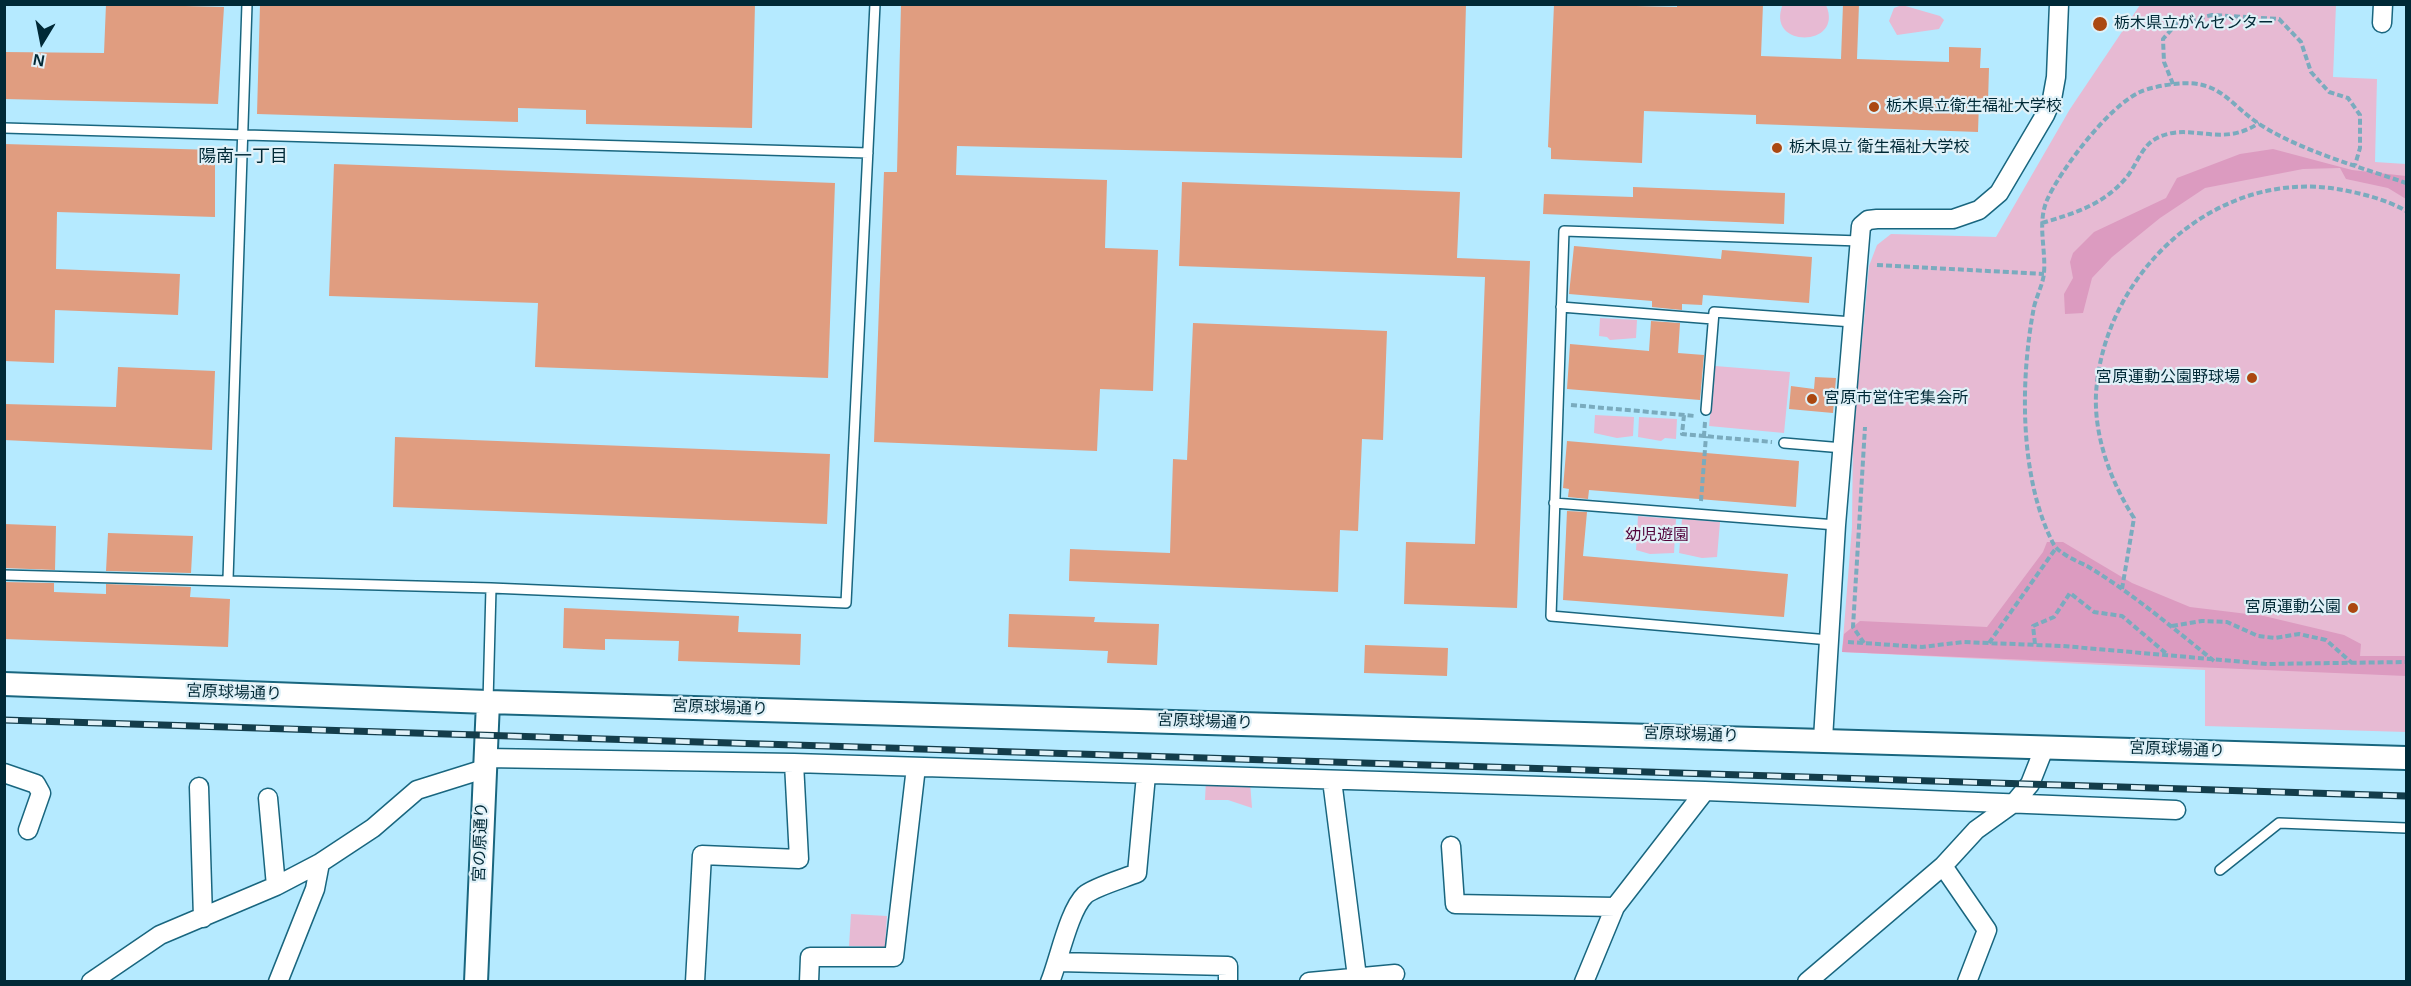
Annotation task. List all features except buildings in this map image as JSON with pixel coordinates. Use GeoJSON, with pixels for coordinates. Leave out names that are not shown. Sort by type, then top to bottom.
{"type":"FeatureCollection","features":[{"type":"Feature","properties":{"kind":"street"},"geometry":{"type":"LineString","coordinates":[[1823,739],[1836,525],[1853,322],[1867,265],[1860,241],[1861,226],[1868,220],[1958,218],[1983,207],[2003,189],[2052,99],[2056,77],[2059,4]]}},
{"type":"Feature","properties":{"kind":"street"},"geometry":{"type":"LineString","coordinates":[[2382,23],[2383,4]]}},
{"type":"Feature","properties":{"kind":"street","name":"宮原球場通り"},"geometry":{"type":"LineString","coordinates":[[4,684],[488,702],[1823,739],[2406,758]]}},
{"type":"Feature","properties":{"kind":"street","name":"宮の原通り"},"geometry":{"type":"LineString","coordinates":[[476,981],[488,702]]}},
{"type":"Feature","properties":{"kind":"street"},"geometry":{"type":"LineString","coordinates":[[1807,981],[1943,866],[1976,830],[2015,802],[2030,784],[2045,746]]}},
{"type":"Feature","properties":{"kind":"street"},"geometry":{"type":"LineString","coordinates":[[695,981],[702,855],[799,859],[794,763]]}},
{"type":"Feature","properties":{"kind":"street"},"geometry":{"type":"LineString","coordinates":[[91,981],[160,935],[276,886],[320,863],[373,828],[417,790],[485,764],[794,763],[1705,791],[2176,810]]}},
{"type":"Feature","properties":{"kind":"street"},"geometry":{"type":"LineString","coordinates":[[808,981],[810,957],[894,957],[916,767]]}},
{"type":"Feature","properties":{"kind":"street"},"geometry":{"type":"LineString","coordinates":[[4,773],[36,784],[41,793],[28,830]]}},
{"type":"Feature","properties":{"kind":"street"},"geometry":{"type":"LineString","coordinates":[[1050,981],[1058,962],[1065,933],[1085,895],[1137,873],[1146,775]]}},
{"type":"Feature","properties":{"kind":"street"},"geometry":{"type":"LineString","coordinates":[[1332,780],[1357,977]]}},
{"type":"Feature","properties":{"kind":"street"},"geometry":{"type":"LineString","coordinates":[[199,787],[203,918]]}},
{"type":"Feature","properties":{"kind":"street"},"geometry":{"type":"LineString","coordinates":[[1584,981],[1615,907],[1705,791]]}},
{"type":"Feature","properties":{"kind":"street"},"geometry":{"type":"LineString","coordinates":[[268,798],[276,886]]}},
{"type":"Feature","properties":{"kind":"street"},"geometry":{"type":"LineString","coordinates":[[1451,846],[1455,904],[1615,907]]}},
{"type":"Feature","properties":{"kind":"street"},"geometry":{"type":"LineString","coordinates":[[278,981],[315,889],[320,863]]}},
{"type":"Feature","properties":{"kind":"street"},"geometry":{"type":"LineString","coordinates":[[1943,866],[1987,930],[1967,981]]}},
{"type":"Feature","properties":{"kind":"street"},"geometry":{"type":"LineString","coordinates":[[1058,962],[1228,966],[1228,981]]}},
{"type":"Feature","properties":{"kind":"street"},"geometry":{"type":"LineString","coordinates":[[1309,981],[1395,974]]}},
{"type":"Feature","properties":{"kind":"lane"},"geometry":{"type":"LineString","coordinates":[[228,579],[247,4]]}},
{"type":"Feature","properties":{"kind":"lane"},"geometry":{"type":"LineString","coordinates":[[4,575],[228,579],[846,603],[875,4]]}},
{"type":"Feature","properties":{"kind":"lane"},"geometry":{"type":"LineString","coordinates":[[4,129],[868,153]]}},
{"type":"Feature","properties":{"kind":"lane"},"geometry":{"type":"LineString","coordinates":[[1829,640],[1551,616],[1564,231],[1860,241]]}},
{"type":"Feature","properties":{"kind":"lane"},"geometry":{"type":"LineString","coordinates":[[1561,307],[1713,319]]}},
{"type":"Feature","properties":{"kind":"lane"},"geometry":{"type":"LineString","coordinates":[[1706,410],[1714,312],[1853,322]]}},
{"type":"Feature","properties":{"kind":"lane"},"geometry":{"type":"LineString","coordinates":[[1558,404],[1570,405]]}},
{"type":"Feature","properties":{"kind":"lane"},"geometry":{"type":"LineString","coordinates":[[1784,443],[1843,448]]}},
{"type":"Feature","properties":{"kind":"lane"},"geometry":{"type":"LineString","coordinates":[[1554,502],[1836,525]]}},
{"type":"Feature","properties":{"kind":"lane"},"geometry":{"type":"LineString","coordinates":[[488,702],[491,588]]}},
{"type":"Feature","properties":{"kind":"lane"},"geometry":{"type":"LineString","coordinates":[[2220,870],[2279,823],[2406,828]]}},
{"type":"Feature","properties":{"kind":"path"},"geometry":{"type":"LineString","coordinates":[[2174,84],[2164,62],[2163,39],[2177,23],[2212,15],[2279,19],[2301,42],[2310,72],[2329,92],[2349,98],[2360,115],[2360,148],[2355,165]]}},
{"type":"Feature","properties":{"kind":"path"},"geometry":{"type":"LineString","coordinates":[[2214,661],[2122,589],[2056,548],[2036,506],[2029,456],[2026,408],[2034,307],[2044,274],[2042,223],[2047,201],[2068,164],[2102,123],[2139,92],[2174,84],[2199,84],[2221,92],[2259,123],[2329,156],[2406,183]]}},
{"type":"Feature","properties":{"kind":"path"},"geometry":{"type":"LineString","coordinates":[[2042,223],[2084,211],[2109,196],[2128,176],[2141,153],[2154,140],[2175,131],[2214,137],[2244,133],[2259,123]]}},
{"type":"Feature","properties":{"kind":"path"},"geometry":{"type":"LineString","coordinates":[[2122,589],[2134,518],[2120,495],[2104,455],[2096,395],[2108,330],[2122,300],[2139,274],[2193,224],[2214,211],[2268,191],[2297,186],[2325,187],[2369,196],[2406,211]]}},
{"type":"Feature","properties":{"kind":"path"},"geometry":{"type":"LineString","coordinates":[[1867,265],[2044,274]]}},
{"type":"Feature","properties":{"kind":"path"},"geometry":{"type":"LineString","coordinates":[[1867,265],[1875,277]]}},
{"type":"Feature","properties":{"kind":"path"},"geometry":{"type":"LineString","coordinates":[[1570,405],[1705,416],[1700,514]]}},
{"type":"Feature","properties":{"kind":"path"},"geometry":{"type":"LineString","coordinates":[[1684,415],[1682,434],[1784,443]]}},
{"type":"Feature","properties":{"kind":"path"},"geometry":{"type":"LineString","coordinates":[[1864,643],[1852,627],[1866,417]]}},
{"type":"Feature","properties":{"kind":"path"},"geometry":{"type":"LineString","coordinates":[[1989,643],[2056,548]]}},
{"type":"Feature","properties":{"kind":"path"},"geometry":{"type":"LineString","coordinates":[[2036,644],[2033,626],[2054,617],[2070,593],[2094,612],[2122,616],[2170,656]]}},
{"type":"Feature","properties":{"kind":"path"},"geometry":{"type":"LineString","coordinates":[[2172,627],[2202,621],[2227,622],[2258,636],[2275,638],[2299,634],[2325,640],[2352,663]]}},
{"type":"Feature","properties":{"kind":"path"},"geometry":{"type":"LineString","coordinates":[[1829,640],[1922,647],[1963,642],[2036,644],[2267,664],[2406,662]]}},
{"type":"Feature","properties":{"kind":"green space"},"geometry":{"type":"Polygon","coordinates":[[[1783,4],[1826,5],[1829,19],[1825,29],[1816,35],[1804,37],[1793,35],[1784,29],[1780,19],[1783,4]]]}},
{"type":"Feature","properties":{"kind":"green space"},"geometry":{"type":"Polygon","coordinates":[[[1902,5],[1940,16],[1944,20],[1939,29],[1897,35],[1889,21],[1894,8],[1902,5]]]}},
{"type":"Feature","properties":{"kind":"green space","name":"宮原運動公園"},"geometry":{"type":"Polygon","coordinates":[[[2140,5],[2336,5],[2333,77],[2377,79],[2375,162],[2406,164],[2406,732],[2205,726],[2205,670],[1842,652],[1852,527],[1853,437],[1869,266],[1877,245],[1891,234],[1996,237],[2070,109],[2140,5]]]}},
{"type":"Feature","properties":{"kind":"green space"},"geometry":{"type":"Polygon","coordinates":[[[1600,318],[1637,320],[1636,338],[1610,340],[1599,336],[1600,318]]]}},
{"type":"Feature","properties":{"kind":"green space"},"geometry":{"type":"Polygon","coordinates":[[[1715,366],[1790,372],[1784,433],[1709,426],[1715,366]]]}},
{"type":"Feature","properties":{"kind":"green space"},"geometry":{"type":"Polygon","coordinates":[[[1595,415],[1634,417],[1633,436],[1617,438],[1594,433],[1595,415]]]}},
{"type":"Feature","properties":{"kind":"green space"},"geometry":{"type":"Polygon","coordinates":[[[1639,417],[1677,419],[1676,439],[1665,438],[1661,441],[1638,437],[1639,417]]]}},
{"type":"Feature","properties":{"kind":"green space","name":"幼児遊園"},"geometry":{"type":"Polygon","coordinates":[[[1638,516],[1676,519],[1674,553],[1650,554],[1636,550],[1638,516]]]}},
{"type":"Feature","properties":{"kind":"green space","name":"幼児遊園"},"geometry":{"type":"Polygon","coordinates":[[[1682,519],[1720,522],[1717,557],[1702,558],[1679,553],[1682,519]]]}},
{"type":"Feature","properties":{"kind":"green space"},"geometry":{"type":"Polygon","coordinates":[[[1206,780],[1250,782],[1252,808],[1228,800],[1205,800],[1206,780]]]}},
{"type":"Feature","properties":{"kind":"green space"},"geometry":{"type":"Polygon","coordinates":[[[851,914],[887,916],[885,947],[849,946],[851,914]]]}},
{"type":"Feature","properties":{"kind":"shaded area"},"geometry":{"type":"Polygon","coordinates":[[[2273,149],[2352,170],[2406,176],[2406,199],[2388,188],[2346,179],[2340,168],[2303,169],[2205,188],[2160,218],[2112,257],[2092,278],[2083,313],[2065,314],[2064,294],[2073,278],[2070,262],[2073,253],[2094,232],[2166,198],[2177,178],[2240,154],[2273,149]]]}},
{"type":"Feature","properties":{"kind":"shaded area"},"geometry":{"type":"Polygon","coordinates":[[[2047,542],[2063,542],[2132,583],[2190,607],[2264,616],[2344,635],[2361,644],[2360,656],[2406,656],[2406,676],[1842,652],[1844,634],[1860,621],[1987,627],[2043,552],[2047,542]]]}},
{"type":"Feature","properties":{"kind":"railway"},"geometry":{"type":"LineString","coordinates":[[4,720],[2406,796]]}},
{"type":"Feature","properties":{"kind":"place","name":"栃木県立がんセンター"},"geometry":{"type":"Point","coordinates":[2100,24]}},
{"type":"Feature","properties":{"kind":"place","name":"栃木県立衛生福祉大学校"},"geometry":{"type":"Point","coordinates":[1874,107]}},
{"type":"Feature","properties":{"kind":"place","name":"栃木県立 衛生福祉大学校"},"geometry":{"type":"Point","coordinates":[1777,148]}},
{"type":"Feature","properties":{"kind":"place","name":"宮原運動公園野球場"},"geometry":{"type":"Point","coordinates":[2252,378]}},
{"type":"Feature","properties":{"kind":"place","name":"宮原市営住宅集会所"},"geometry":{"type":"Point","coordinates":[1812,399]}},
{"type":"Feature","properties":{"kind":"place","name":"宮原運動公園"},"geometry":{"type":"Point","coordinates":[2353,608]}},
{"type":"Feature","properties":{"kind":"district","name":"陽南一丁目"},"geometry":{"type":"Point","coordinates":[243,157]}}]}
